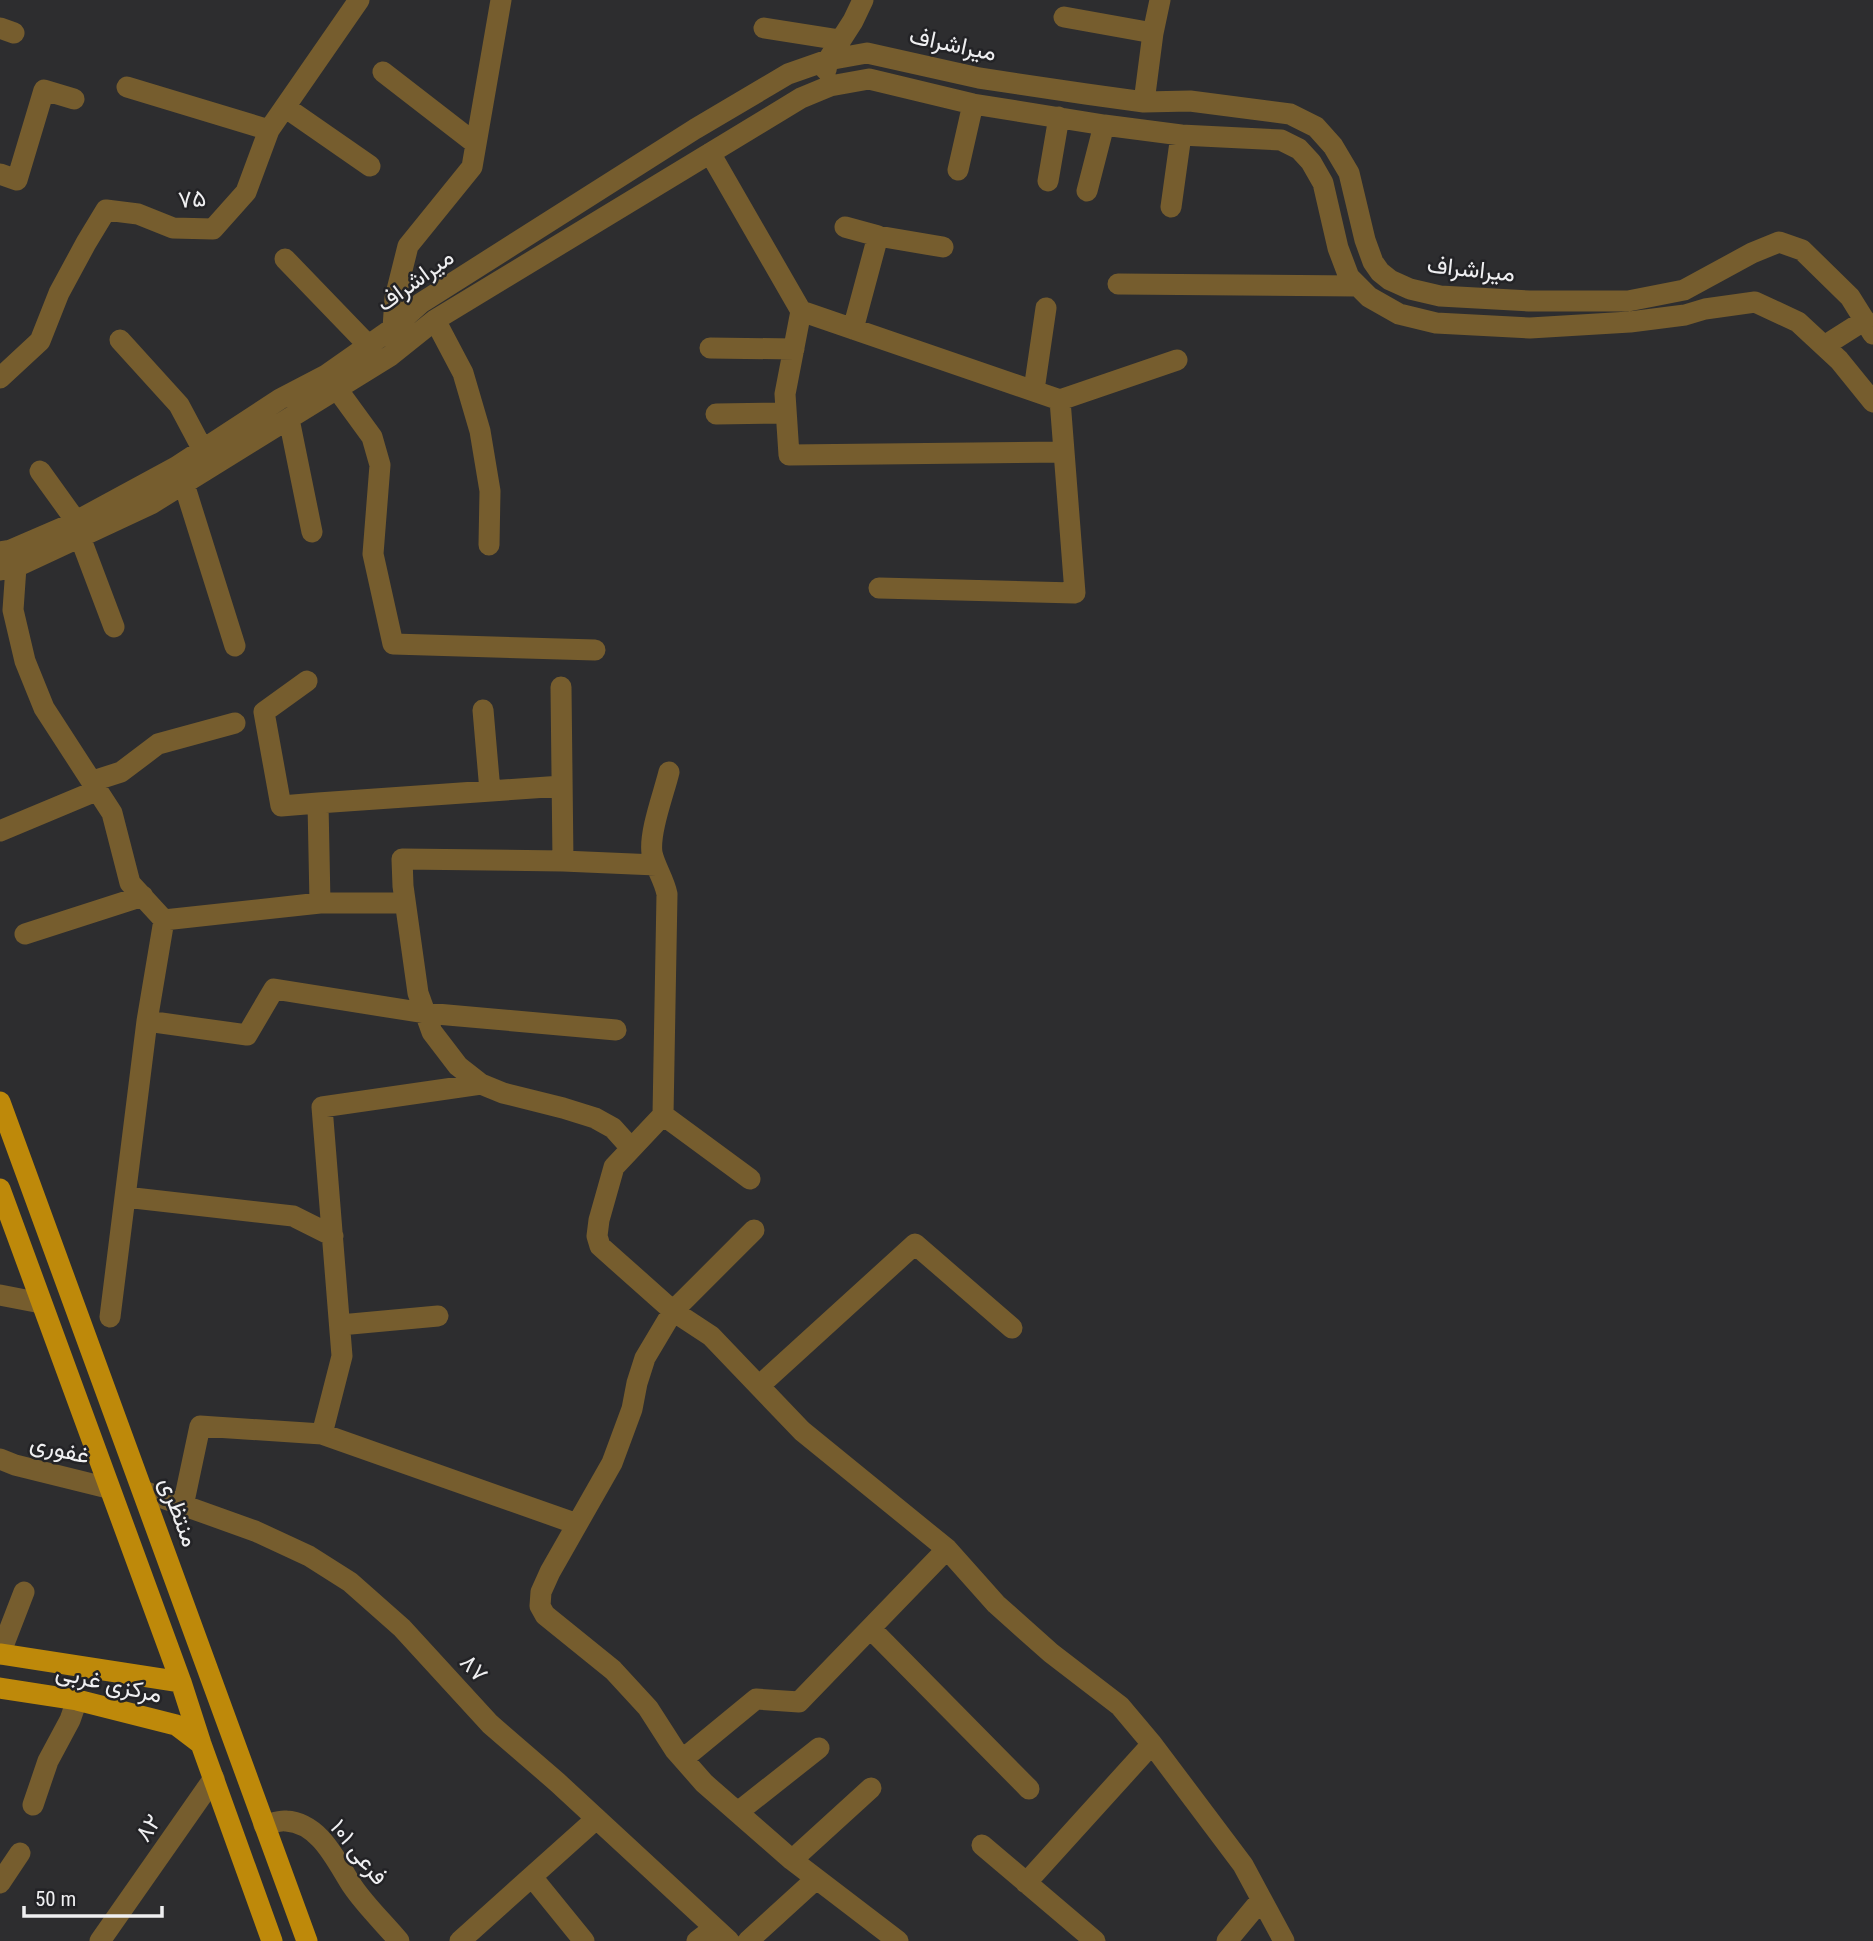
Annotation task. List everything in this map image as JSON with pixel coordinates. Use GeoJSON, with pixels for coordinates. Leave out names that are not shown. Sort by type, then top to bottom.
{"type":"FeatureCollection","features":[{"type":"Feature","properties":{"kind":"main road","name":"منتظری"},"geometry":{"type":"LineString","coordinates":[[0,1102],[307,1941]]}},
{"type":"Feature","properties":{"kind":"main road"},"geometry":{"type":"LineString","coordinates":[[0,1189],[181,1682],[272,1941]]}},
{"type":"Feature","properties":{"kind":"main road","name":"مرکزی غربی"},"geometry":{"type":"LineString","coordinates":[[0,1654],[181,1682]]}},
{"type":"Feature","properties":{"kind":"main road","name":"مرکزی غربی"},"geometry":{"type":"LineString","coordinates":[[0,1688],[77,1700],[176,1725],[201,1744]]}},
{"type":"Feature","properties":{"kind":"street","name":"۷۵"},"geometry":{"type":"LineString","coordinates":[[0,378],[40,341],[59,293],[106,210],[138,214],[173,228],[213,229],[246,192],[269,130],[359,0]]}},
{"type":"Feature","properties":{"kind":"street"},"geometry":{"type":"LineString","coordinates":[[396,338],[395,298],[408,246],[472,167],[500,0]]}},
{"type":"Feature","properties":{"kind":"street"},"geometry":{"type":"LineString","coordinates":[[820,88],[828,60],[863,0]]}},
{"type":"Feature","properties":{"kind":"street"},"geometry":{"type":"LineString","coordinates":[[1144,102],[1160,0]]}},
{"type":"Feature","properties":{"kind":"street"},"geometry":{"type":"LineString","coordinates":[[1063,17],[1153,33]]}},
{"type":"Feature","properties":{"kind":"street"},"geometry":{"type":"LineString","coordinates":[[764,28],[840,40]]}},
{"type":"Feature","properties":{"kind":"street","name":"میراشراف"},"geometry":{"type":"LineString","coordinates":[[0,552],[151,504],[337,389],[396,338],[421,303],[695,129],[788,74],[828,60],[867,53],[979,78],[1086,94],[1144,102],[1190,101],[1290,114],[1315,127],[1333,145],[1349,173],[1373,262],[1390,280],[1410,289],[1440,296],[1529,301],[1628,301],[1684,290],[1752,253],[1779,242],[1802,250],[1850,297],[1869,327]]}},
{"type":"Feature","properties":{"kind":"street"},"geometry":{"type":"LineString","coordinates":[[383,72],[476,144]]}},
{"type":"Feature","properties":{"kind":"street","name":"میراشراف"},"geometry":{"type":"LineString","coordinates":[[8,568],[78,529],[280,399],[326,376],[368,345],[396,338],[435,320],[820,88],[869,79],[974,104],[1104,125],[1181,135],[1281,140],[1299,149],[1311,162],[1323,183],[1338,248],[1349,277],[1368,297],[1399,314],[1436,323],[1530,328],[1618,323],[1685,315],[1705,309],[1755,302],[1798,322],[1839,360],[1873,402]]}},
{"type":"Feature","properties":{"kind":"street"},"geometry":{"type":"LineString","coordinates":[[127,87],[269,130]]}},
{"type":"Feature","properties":{"kind":"street"},"geometry":{"type":"LineString","coordinates":[[0,174],[16,180],[44,90],[74,99]]}},
{"type":"Feature","properties":{"kind":"street"},"geometry":{"type":"LineString","coordinates":[[1081,121],[1086,94]]}},
{"type":"Feature","properties":{"kind":"street"},"geometry":{"type":"LineString","coordinates":[[958,170],[974,104]]}},
{"type":"Feature","properties":{"kind":"street"},"geometry":{"type":"LineString","coordinates":[[285,107],[369,166]]}},
{"type":"Feature","properties":{"kind":"street"},"geometry":{"type":"LineString","coordinates":[[1048,181],[1059,117]]}},
{"type":"Feature","properties":{"kind":"street"},"geometry":{"type":"LineString","coordinates":[[1087,191],[1104,125]]}},
{"type":"Feature","properties":{"kind":"street"},"geometry":{"type":"LineString","coordinates":[[1171,207],[1181,135]]}},
{"type":"Feature","properties":{"kind":"street"},"geometry":{"type":"LineString","coordinates":[[710,153],[801,310],[1060,400],[1177,360]]}},
{"type":"Feature","properties":{"kind":"street"},"geometry":{"type":"LineString","coordinates":[[845,227],[878,236],[943,247]]}},
{"type":"Feature","properties":{"kind":"street"},"geometry":{"type":"LineString","coordinates":[[853,329],[878,236]]}},
{"type":"Feature","properties":{"kind":"street"},"geometry":{"type":"LineString","coordinates":[[285,259],[368,345]]}},
{"type":"Feature","properties":{"kind":"street"},"geometry":{"type":"LineString","coordinates":[[1118,285],[1357,286]]}},
{"type":"Feature","properties":{"kind":"street"},"geometry":{"type":"LineString","coordinates":[[1034,390],[1046,308]]}},
{"type":"Feature","properties":{"kind":"street"},"geometry":{"type":"LineString","coordinates":[[801,310],[785,394],[789,456],[1064,452]]}},
{"type":"Feature","properties":{"kind":"street"},"geometry":{"type":"LineString","coordinates":[[435,320],[463,373],[480,431],[490,491],[489,545]]}},
{"type":"Feature","properties":{"kind":"street"},"geometry":{"type":"LineString","coordinates":[[1824,346],[1869,327]]}},
{"type":"Feature","properties":{"kind":"street"},"geometry":{"type":"LineString","coordinates":[[120,340],[180,405],[203,450]]}},
{"type":"Feature","properties":{"kind":"street"},"geometry":{"type":"LineString","coordinates":[[710,348],[794,349]]}},
{"type":"Feature","properties":{"kind":"street"},"geometry":{"type":"LineString","coordinates":[[337,389],[372,437],[380,465],[373,554],[393,644],[596,650]]}},
{"type":"Feature","properties":{"kind":"street"},"geometry":{"type":"LineString","coordinates":[[879,588],[1075,593],[1060,400]]}},
{"type":"Feature","properties":{"kind":"street"},"geometry":{"type":"LineString","coordinates":[[716,414],[786,413]]}},
{"type":"Feature","properties":{"kind":"street"},"geometry":{"type":"LineString","coordinates":[[289,419],[312,532]]}},
{"type":"Feature","properties":{"kind":"street"},"geometry":{"type":"LineString","coordinates":[[40,471],[78,529],[114,627]]}},
{"type":"Feature","properties":{"kind":"street"},"geometry":{"type":"LineString","coordinates":[[184,484],[235,646]]}},
{"type":"Feature","properties":{"kind":"street"},"geometry":{"type":"LineString","coordinates":[[8,568],[13,610],[25,661],[44,708],[112,813],[130,883],[164,920]]}},
{"type":"Feature","properties":{"kind":"street"},"geometry":{"type":"LineString","coordinates":[[307,681],[264,712],[281,806],[562,786]]}},
{"type":"Feature","properties":{"kind":"street"},"geometry":{"type":"LineString","coordinates":[[561,687],[563,861]]}},
{"type":"Feature","properties":{"kind":"street"},"geometry":{"type":"LineString","coordinates":[[483,710],[490,791]]}},
{"type":"Feature","properties":{"kind":"street"},"geometry":{"type":"LineString","coordinates":[[0,831],[121,772],[158,744],[235,723]]}},
{"type":"Feature","properties":{"kind":"street"},"geometry":{"type":"LineString","coordinates":[[669,772],[652,838],[652,852],[665,882],[667,894],[663,1115],[614,1167],[599,1220],[597,1236],[600,1246],[673,1311],[712,1336],[803,1431],[947,1549],[996,1605],[1051,1653],[1120,1706],[1243,1865],[1284,1941]]}},
{"type":"Feature","properties":{"kind":"street"},"geometry":{"type":"LineString","coordinates":[[318,803],[320,903]]}},
{"type":"Feature","properties":{"kind":"street"},"geometry":{"type":"LineString","coordinates":[[631,1148],[613,1128],[596,1118],[503,1093],[481,1084],[458,1066],[432,1032],[418,993],[405,903],[402,859],[656,865]]}},
{"type":"Feature","properties":{"kind":"street"},"geometry":{"type":"LineString","coordinates":[[25,934],[143,896]]}},
{"type":"Feature","properties":{"kind":"street"},"geometry":{"type":"LineString","coordinates":[[164,920],[320,903],[405,903]]}},
{"type":"Feature","properties":{"kind":"street"},"geometry":{"type":"LineString","coordinates":[[110,1317],[146,1021],[164,920]]}},
{"type":"Feature","properties":{"kind":"street"},"geometry":{"type":"LineString","coordinates":[[146,1021],[247,1035],[274,989],[425,1013],[616,1030]]}},
{"type":"Feature","properties":{"kind":"street"},"geometry":{"type":"LineString","coordinates":[[322,1434],[342,1356],[322,1107],[481,1084]]}},
{"type":"Feature","properties":{"kind":"street"},"geometry":{"type":"LineString","coordinates":[[663,1115],[750,1179]]}},
{"type":"Feature","properties":{"kind":"street"},"geometry":{"type":"LineString","coordinates":[[125,1197],[293,1216],[332,1236]]}},
{"type":"Feature","properties":{"kind":"street"},"geometry":{"type":"LineString","coordinates":[[754,1230],[673,1311],[645,1359],[632,1409],[612,1463],[550,1572],[541,1592],[540,1606],[545,1615],[614,1670],[648,1707],[675,1750],[704,1783],[816,1879],[898,1941]]}},
{"type":"Feature","properties":{"kind":"street"},"geometry":{"type":"LineString","coordinates":[[759,1386],[915,1244],[1012,1328]]}},
{"type":"Feature","properties":{"kind":"street"},"geometry":{"type":"LineString","coordinates":[[0,1295],[41,1303]]}},
{"type":"Feature","properties":{"kind":"street"},"geometry":{"type":"LineString","coordinates":[[340,1325],[438,1316]]}},
{"type":"Feature","properties":{"kind":"street"},"geometry":{"type":"LineString","coordinates":[[184,1506],[200,1426],[322,1434],[577,1524]]}},
{"type":"Feature","properties":{"kind":"street","name":"غفوری"},"geometry":{"type":"LineString","coordinates":[[0,1459],[108,1488]]}},
{"type":"Feature","properties":{"kind":"street","name":"۸۷"},"geometry":{"type":"LineString","coordinates":[[143,1491],[255,1531],[309,1556],[350,1582],[402,1628],[490,1724],[596,1819],[713,1936]]}},
{"type":"Feature","properties":{"kind":"street"},"geometry":{"type":"LineString","coordinates":[[683,1759],[755,1699],[799,1702],[947,1549]]}},
{"type":"Feature","properties":{"kind":"street"},"geometry":{"type":"LineString","coordinates":[[0,1654],[24,1592]]}},
{"type":"Feature","properties":{"kind":"street"},"geometry":{"type":"LineString","coordinates":[[871,1629],[1028,1789]]}},
{"type":"Feature","properties":{"kind":"street"},"geometry":{"type":"LineString","coordinates":[[33,1805],[48,1760],[77,1700]]}},
{"type":"Feature","properties":{"kind":"street"},"geometry":{"type":"LineString","coordinates":[[1026,1883],[1152,1744]]}},
{"type":"Feature","properties":{"kind":"street"},"geometry":{"type":"LineString","coordinates":[[738,1812],[819,1748]]}},
{"type":"Feature","properties":{"kind":"street","name":"۸۲"},"geometry":{"type":"LineString","coordinates":[[100,1941],[214,1779]]}},
{"type":"Feature","properties":{"kind":"street"},"geometry":{"type":"LineString","coordinates":[[793,1860],[871,1788]]}},
{"type":"Feature","properties":{"kind":"street"},"geometry":{"type":"LineString","coordinates":[[460,1941],[596,1819]]}},
{"type":"Feature","properties":{"kind":"street","name":"فرعی ۱۰۱"},"geometry":{"type":"LineString","coordinates":[[264,1825],[285,1821],[301,1825],[318,1836],[332,1852],[354,1888],[399,1941]]}},
{"type":"Feature","properties":{"kind":"street"},"geometry":{"type":"LineString","coordinates":[[982,1845],[1095,1941]]}},
{"type":"Feature","properties":{"kind":"street"},"geometry":{"type":"LineString","coordinates":[[0,1883],[20,1853]]}},
{"type":"Feature","properties":{"kind":"street"},"geometry":{"type":"LineString","coordinates":[[532,1877],[584,1941]]}},
{"type":"Feature","properties":{"kind":"street"},"geometry":{"type":"LineString","coordinates":[[748,1941],[816,1879]]}},
{"type":"Feature","properties":{"kind":"street"},"geometry":{"type":"LineString","coordinates":[[1227,1941],[1261,1900]]}}]}
